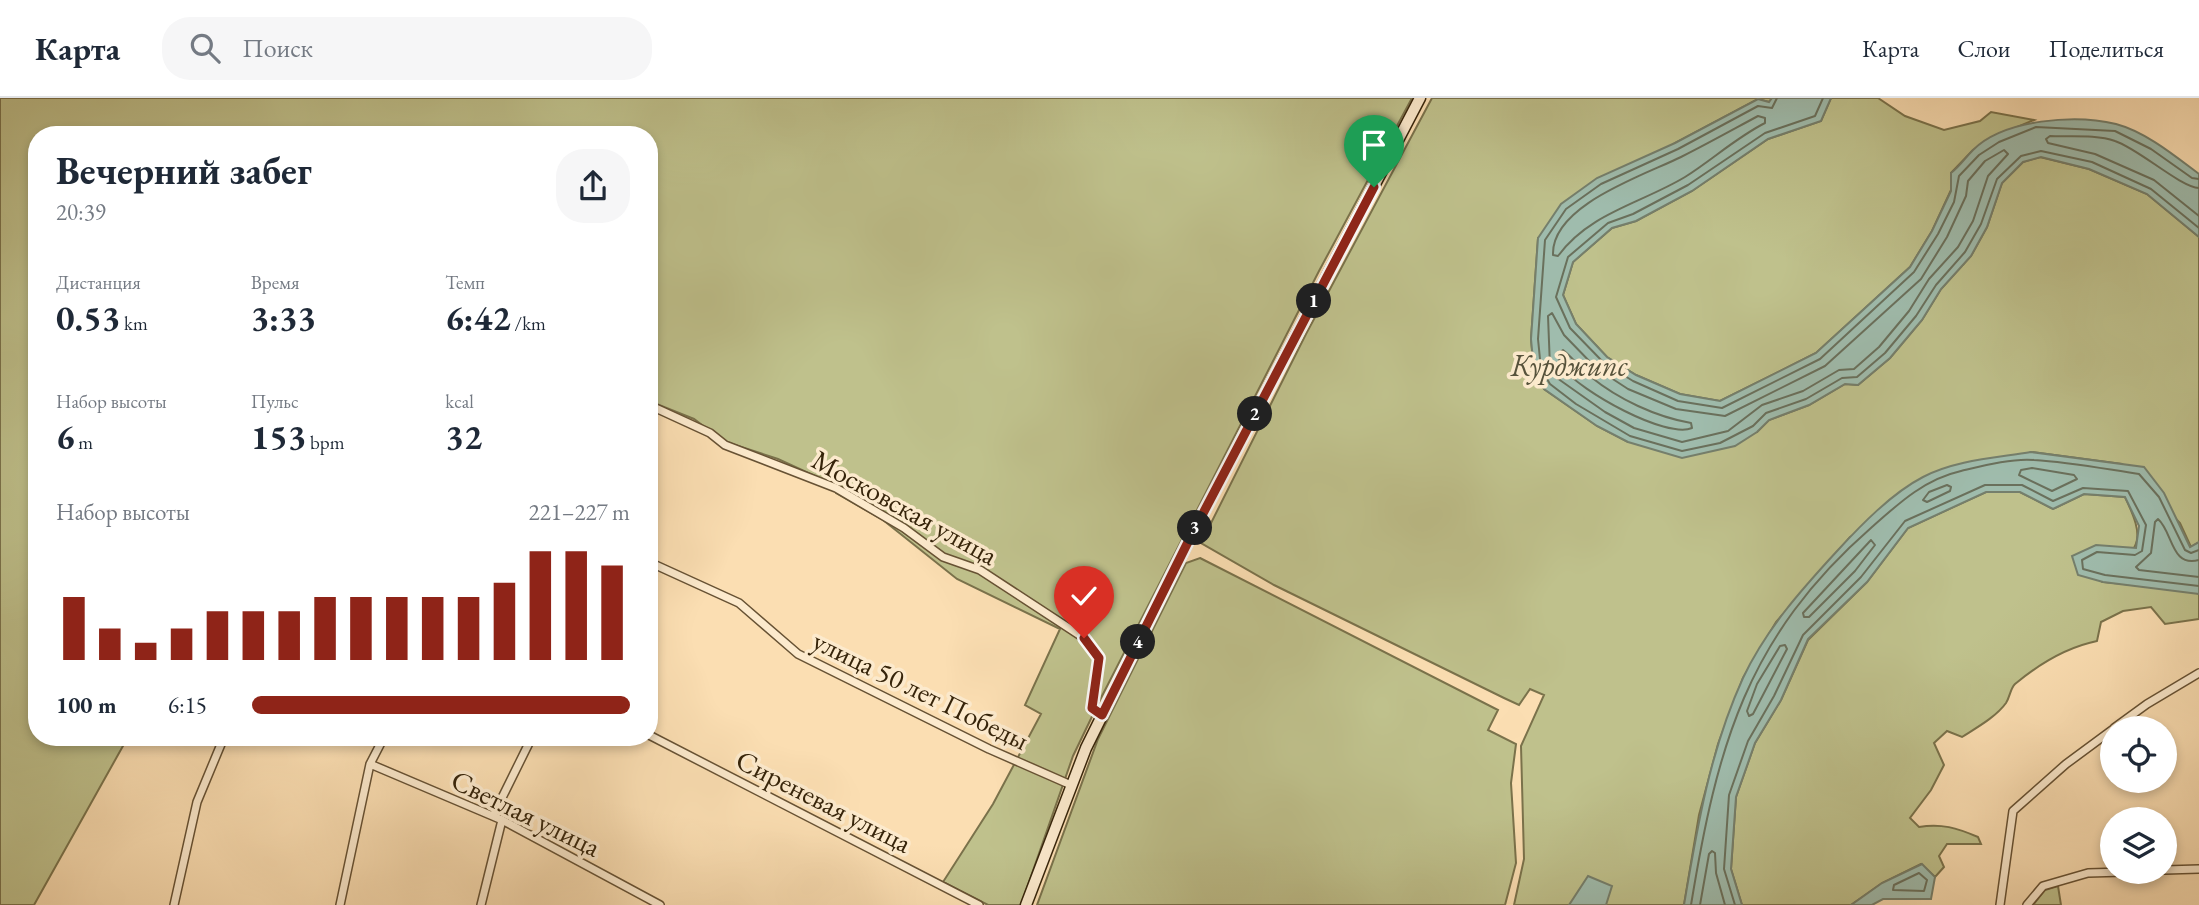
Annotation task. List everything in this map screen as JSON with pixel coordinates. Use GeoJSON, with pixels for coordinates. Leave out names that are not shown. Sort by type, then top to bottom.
{"type":"FeatureCollection","features":[{"type":"Feature","properties":{"kind":"main road"},"geometry":{"type":"LineString","coordinates":[[1026,905],[1102,715],[1178,562],[1420,98]]}},
{"type":"Feature","properties":{"kind":"street","name":"Московская улица"},"geometry":{"type":"LineString","coordinates":[[658,409],[710,433],[725,445],[836,488],[904,528],[943,557],[980,570],[1084,638],[1099,658],[1092,708],[1102,715]]}},
{"type":"Feature","properties":{"kind":"street","name":"улица 50 лет Победы"},"geometry":{"type":"LineString","coordinates":[[658,566],[739,603],[798,654],[989,749],[1072,785]]}},
{"type":"Feature","properties":{"kind":"street"},"geometry":{"type":"LineString","coordinates":[[2131,716],[2199,673]]}},
{"type":"Feature","properties":{"kind":"street"},"geometry":{"type":"LineString","coordinates":[[2000,905],[2013,811],[2066,764],[2100,739]]}},
{"type":"Feature","properties":{"kind":"street","name":"Сиреневая улица"},"geometry":{"type":"LineString","coordinates":[[658,740],[979,905]]}},
{"type":"Feature","properties":{"kind":"street"},"geometry":{"type":"LineString","coordinates":[[174,905],[197,802],[220,746]]}},
{"type":"Feature","properties":{"kind":"street"},"geometry":{"type":"LineString","coordinates":[[340,905],[370,764],[379,746]]}},
{"type":"Feature","properties":{"kind":"street"},"geometry":{"type":"LineString","coordinates":[[493,816],[528,746]]}},
{"type":"Feature","properties":{"kind":"street","name":"Светлая улица"},"geometry":{"type":"LineString","coordinates":[[370,764],[502,820],[660,905]]}},
{"type":"Feature","properties":{"kind":"street"},"geometry":{"type":"LineString","coordinates":[[481,905],[502,820]]}},
{"type":"Feature","properties":{"kind":"street"},"geometry":{"type":"LineString","coordinates":[[2177,870],[2199,869]]}},
{"type":"Feature","properties":{"kind":"street"},"geometry":{"type":"LineString","coordinates":[[2027,905],[2043,886],[2088,873],[2100,873]]}},
{"type":"Feature","properties":{"kind":"green space"},"geometry":{"type":"Polygon","coordinates":[[[0,98],[1412,98],[1319,271],[1100,700],[1073,756],[1021,905],[988,905],[943,882],[993,804],[1041,714],[1025,705],[1060,629],[957,579],[883,520],[836,493],[837,486],[778,459],[723,441],[694,419],[658,405],[658,126],[28,126],[28,746],[123,746],[34,905],[0,905],[0,98]]]}},
{"type":"Feature","properties":{"kind":"green space"},"geometry":{"type":"Polygon","coordinates":[[[1432,98],[1772,98],[1769,102],[1758,99],[1675,143],[1538,238],[1531,339],[1534,371],[1544,389],[1597,426],[1628,442],[1757,432],[1769,420],[1809,405],[1845,384],[1858,385],[1890,358],[1922,320],[1941,289],[1971,256],[1987,227],[2002,183],[2023,162],[2040,157],[2089,169],[2147,194],[2199,237],[2199,542],[2191,547],[2180,523],[2122,464],[2031,452],[1850,537],[1776,622],[1743,678],[1718,744],[1699,815],[1684,905],[1514,905],[1524,859],[1521,746],[1544,695],[1530,689],[1519,705],[1274,585],[1201,543],[1306,334],[1432,98]]]}},
{"type":"Feature","properties":{"kind":"green space"},"geometry":{"type":"Polygon","coordinates":[[[1831,98],[1878,98],[1905,116],[1944,130],[1980,121],[1991,112],[2034,120],[1996,136],[1973,150],[1951,173],[1951,190],[1932,231],[1910,267],[1816,353],[1720,401],[1680,394],[1636,375],[1607,357],[1576,324],[1563,295],[1573,262],[1612,228],[1636,221],[1692,191],[1768,139],[1821,121],[1831,98]]]}},
{"type":"Feature","properties":{"kind":"green space"},"geometry":{"type":"Polygon","coordinates":[[[1986,492],[2020,492],[2053,509],[2084,494],[2125,497],[2136,526],[2136,544],[2103,582],[2193,591],[2199,594],[2199,619],[2165,624],[2151,607],[2123,611],[2101,622],[2097,641],[2054,657],[2015,684],[2006,703],[1986,722],[1962,737],[1947,731],[1934,743],[1944,765],[1931,790],[1910,818],[1919,827],[1942,826],[1963,831],[1978,837],[1981,844],[1947,844],[1939,856],[1944,867],[1935,877],[1921,864],[1882,883],[1851,905],[1742,905],[1731,869],[1736,797],[1755,743],[1781,700],[1808,640],[1867,582],[1908,528],[1986,492]]]}},
{"type":"Feature","properties":{"kind":"green space"},"geometry":{"type":"Polygon","coordinates":[[[1200,558],[1498,710],[1488,730],[1516,744],[1511,783],[1516,863],[1505,905],[1037,905],[1098,739],[1186,563],[1200,558]]]}},
{"type":"Feature","properties":{"kind":"green space"},"geometry":{"type":"Polygon","coordinates":[[[2058,886],[2061,905],[2033,905],[2045,890],[2058,886]]]}},
{"type":"Feature","properties":{"kind":"water","name":"Курджипс"},"geometry":{"type":"Polygon","coordinates":[[[1772,98],[1831,98],[1821,121],[1768,139],[1692,191],[1636,221],[1612,228],[1573,262],[1563,295],[1576,324],[1607,357],[1636,375],[1680,394],[1720,401],[1816,353],[1910,267],[1932,231],[1951,191],[1951,173],[1973,150],[2003,131],[2041,122],[2081,119],[2116,124],[2138,133],[2160,145],[2199,174],[2199,237],[2147,194],[2089,169],[2041,157],[2023,162],[2002,183],[1987,227],[1971,256],[1941,289],[1922,320],[1890,358],[1858,385],[1845,384],[1809,405],[1769,420],[1757,432],[1735,446],[1682,458],[1628,442],[1597,426],[1544,389],[1534,371],[1531,339],[1538,238],[1561,204],[1597,178],[1675,143],[1758,99],[1769,102],[1772,98]]]}},
{"type":"Feature","properties":{"kind":"water"},"geometry":{"type":"Polygon","coordinates":[[[2031,452],[2144,467],[2164,493],[2190,547],[2199,542],[2199,594],[2103,582],[2078,575],[2072,556],[2096,545],[2136,548],[2139,526],[2125,497],[2084,494],[2053,509],[2020,492],[1986,492],[1908,528],[1867,582],[1808,639],[1781,700],[1755,743],[1736,797],[1731,869],[1742,905],[1684,905],[1700,818],[1722,733],[1752,660],[1786,610],[1857,530],[1911,484],[1949,467],[2031,452]]]}},
{"type":"Feature","properties":{"kind":"water"},"geometry":{"type":"Polygon","coordinates":[[[1922,864],[1935,877],[1931,899],[1883,899],[1872,905],[1851,905],[1882,883],[1922,864]]]}},
{"type":"Feature","properties":{"kind":"water"},"geometry":{"type":"Polygon","coordinates":[[[1588,876],[1612,886],[1606,905],[1569,905],[1588,876]]]}},
{"type":"Feature","properties":{"kind":"route"},"geometry":{"type":"LineString","coordinates":[[1084,638],[1099,658],[1092,708],[1102,715],[1187,544],[1374,187]]}}]}
